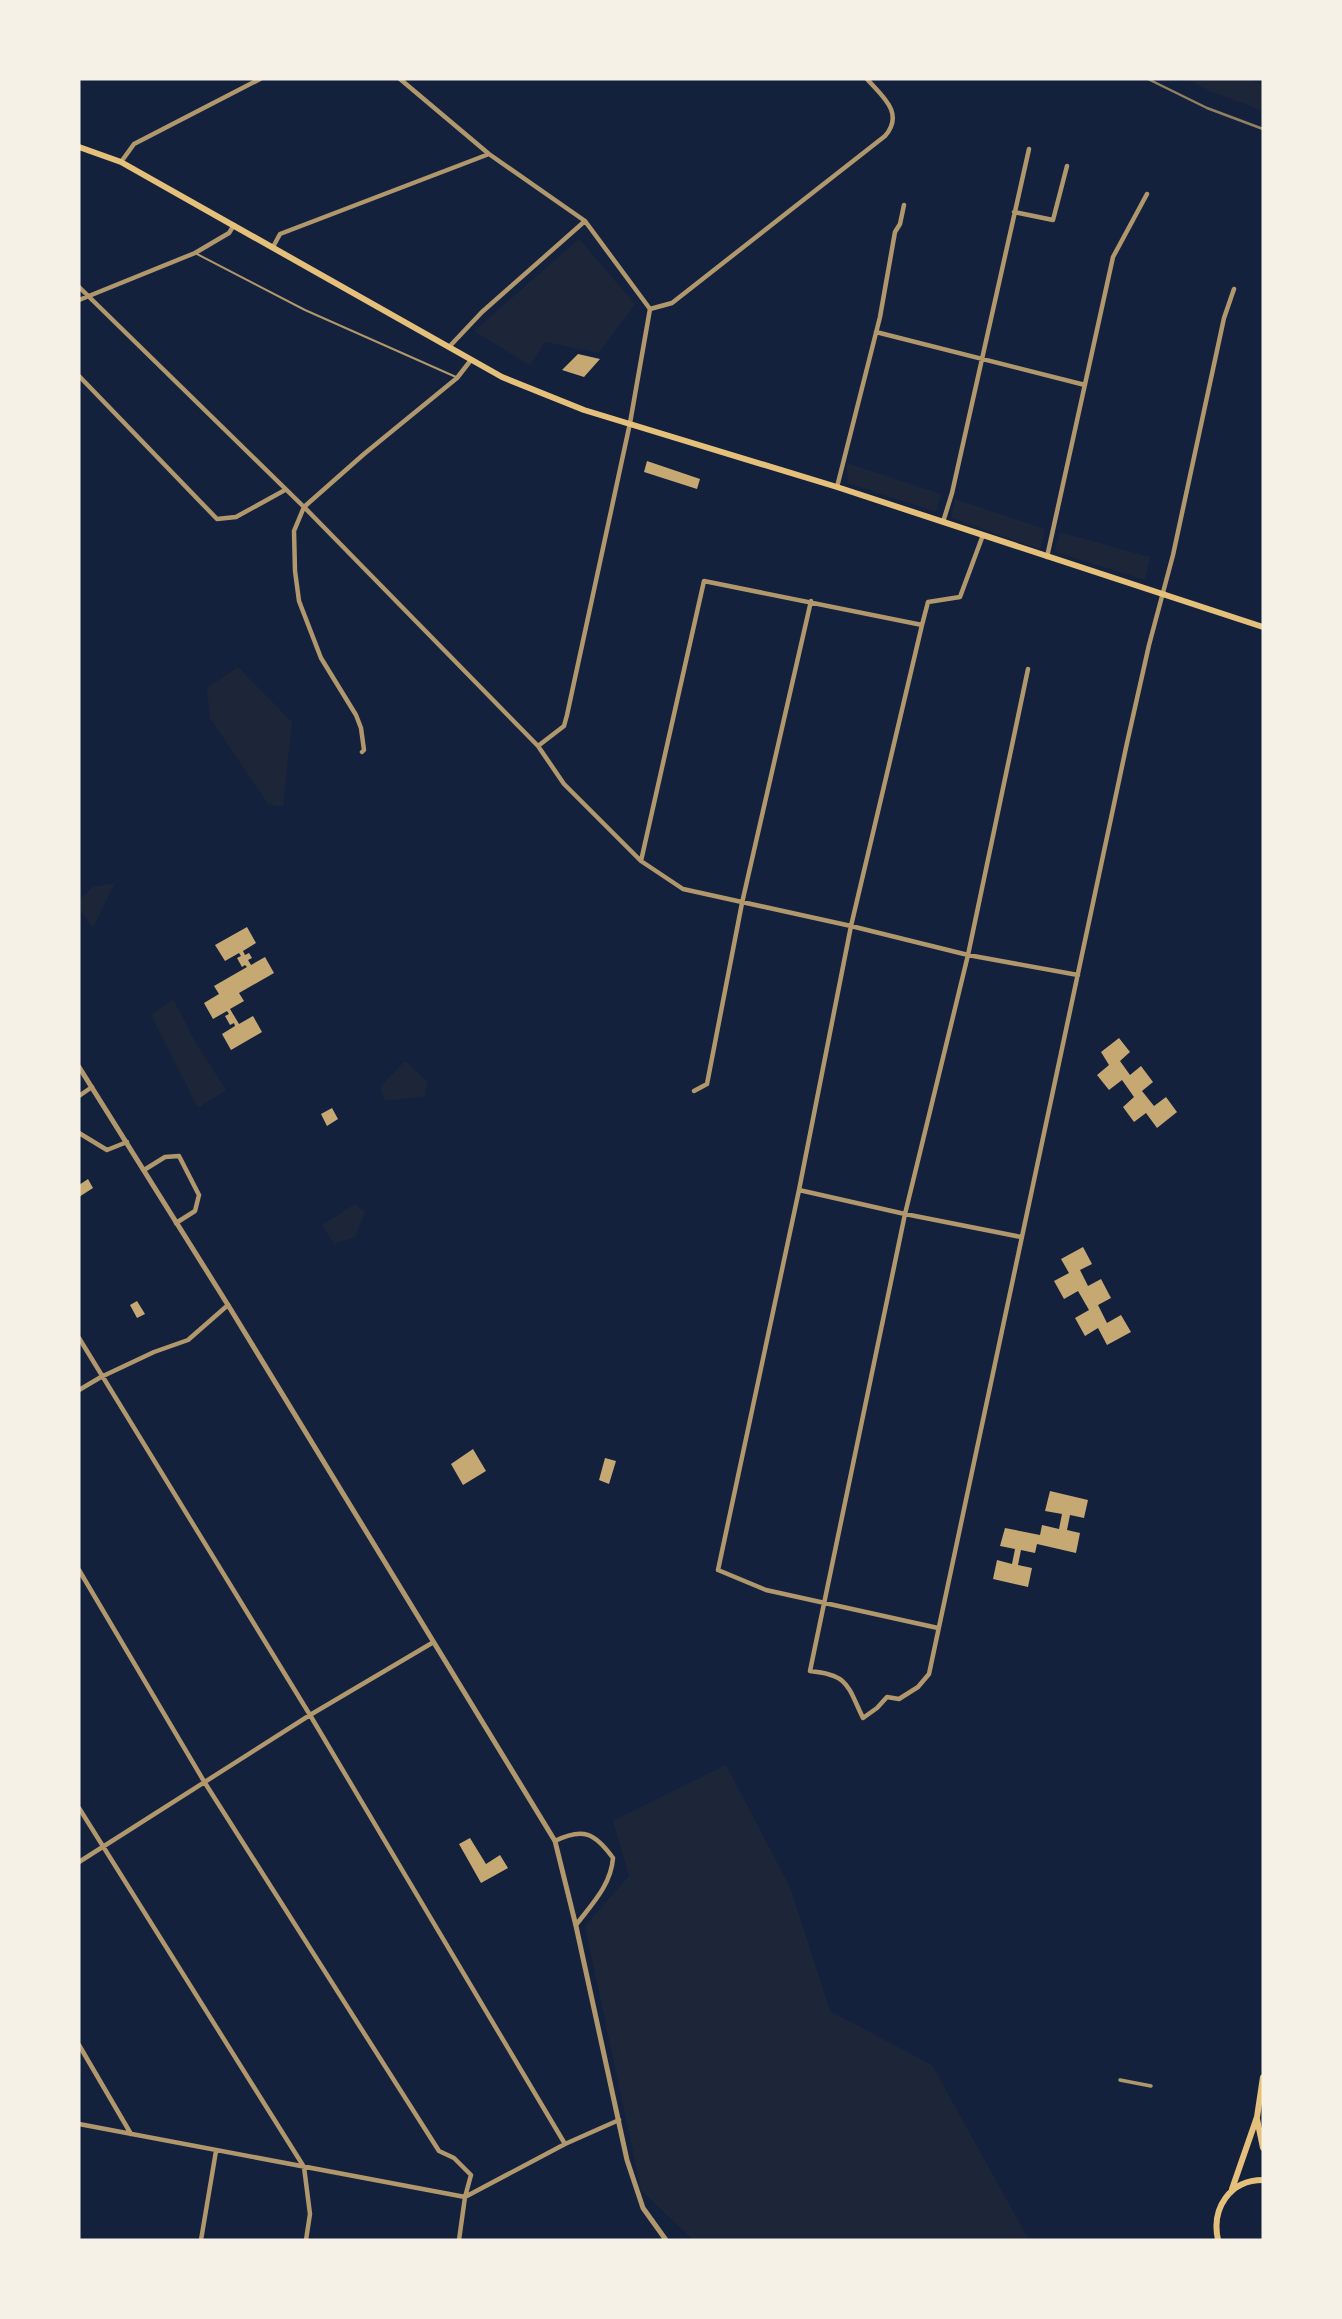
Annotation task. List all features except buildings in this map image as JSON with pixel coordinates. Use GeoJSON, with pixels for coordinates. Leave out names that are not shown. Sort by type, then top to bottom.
{"type":"FeatureCollection","features":[{"type":"Feature","properties":{"kind":"main road"},"geometry":{"type":"LineString","coordinates":[[79,147],[121,162],[471,360],[544,396],[584,411],[837,487],[1263,627]]}},
{"type":"Feature","properties":{"kind":"main road"},"geometry":{"type":"LineString","coordinates":[[1217,2240],[1218,2213],[1232,2189],[1257,2117],[1263,2077]]}},
{"type":"Feature","properties":{"kind":"main road"},"geometry":{"type":"LineString","coordinates":[[1257,2117],[1263,2148]]}},
{"type":"Feature","properties":{"kind":"main road"},"geometry":{"type":"LineString","coordinates":[[1232,2189],[1243,2182],[1263,2180]]}},
{"type":"Feature","properties":{"kind":"street"},"geometry":{"type":"LineString","coordinates":[[121,162],[134,144],[260,79]]}},
{"type":"Feature","properties":{"kind":"street"},"geometry":{"type":"LineString","coordinates":[[400,79],[489,154],[585,221],[650,309],[630,423],[567,715],[564,726],[538,746]]}},
{"type":"Feature","properties":{"kind":"street"},"geometry":{"type":"LineString","coordinates":[[650,309],[672,303],[885,136],[893,123],[892,108],[867,79]]}},
{"type":"Feature","properties":{"kind":"street"},"geometry":{"type":"LineString","coordinates":[[943,522],[952,493],[1029,149]]}},
{"type":"Feature","properties":{"kind":"street"},"geometry":{"type":"LineString","coordinates":[[273,247],[281,234],[489,154]]}},
{"type":"Feature","properties":{"kind":"street"},"geometry":{"type":"LineString","coordinates":[[1014,212],[1053,220],[1067,166]]}},
{"type":"Feature","properties":{"kind":"street"},"geometry":{"type":"LineString","coordinates":[[1047,557],[1113,257],[1147,194]]}},
{"type":"Feature","properties":{"kind":"street"},"geometry":{"type":"LineString","coordinates":[[837,487],[876,332],[895,232],[900,224],[904,205]]}},
{"type":"Feature","properties":{"kind":"street"},"geometry":{"type":"LineString","coordinates":[[449,347],[482,312],[585,221]]}},
{"type":"Feature","properties":{"kind":"street"},"geometry":{"type":"LineString","coordinates":[[79,300],[177,258],[195,253],[229,233],[234,225]]}},
{"type":"Feature","properties":{"kind":"street"},"geometry":{"type":"LineString","coordinates":[[79,287],[304,507],[538,746],[564,784],[641,861],[683,889],[968,955],[1078,975]]}},
{"type":"Feature","properties":{"kind":"street"},"geometry":{"type":"LineString","coordinates":[[1028,669],[968,955],[905,1214],[810,1671],[831,1674],[842,1679],[863,1718],[887,1697],[899,1699],[924,1681],[929,1674],[1127,743],[1173,555],[1224,318],[1234,289]]}},
{"type":"Feature","properties":{"kind":"street"},"geometry":{"type":"LineString","coordinates":[[876,332],[1085,385]]}},
{"type":"Feature","properties":{"kind":"street"},"geometry":{"type":"LineString","coordinates":[[362,752],[361,728],[356,715],[321,658],[299,601],[294,530],[304,507],[457,378],[471,360]]}},
{"type":"Feature","properties":{"kind":"street"},"geometry":{"type":"LineString","coordinates":[[79,376],[218,519],[236,517],[285,491]]}},
{"type":"Feature","properties":{"kind":"street"},"geometry":{"type":"LineString","coordinates":[[938,1628],[766,1590],[719,1570],[851,926],[922,625],[928,602],[960,597],[983,535]]}},
{"type":"Feature","properties":{"kind":"street"},"geometry":{"type":"LineString","coordinates":[[641,861],[704,581],[922,625]]}},
{"type":"Feature","properties":{"kind":"street"},"geometry":{"type":"LineString","coordinates":[[694,1091],[707,1084],[742,903],[811,601]]}},
{"type":"Feature","properties":{"kind":"street"},"geometry":{"type":"LineString","coordinates":[[79,1067],[228,1305],[555,1841],[627,2160],[643,2208],[666,2240]]}},
{"type":"Feature","properties":{"kind":"street"},"geometry":{"type":"LineString","coordinates":[[79,1096],[92,1087]]}},
{"type":"Feature","properties":{"kind":"street"},"geometry":{"type":"LineString","coordinates":[[79,1133],[107,1150],[127,1142]]}},
{"type":"Feature","properties":{"kind":"street"},"geometry":{"type":"LineString","coordinates":[[144,1171],[165,1157],[179,1156],[199,1195],[195,1211],[176,1223]]}},
{"type":"Feature","properties":{"kind":"street"},"geometry":{"type":"LineString","coordinates":[[799,1190],[1021,1237]]}},
{"type":"Feature","properties":{"kind":"street"},"geometry":{"type":"LineString","coordinates":[[79,1390],[100,1377],[154,1352],[188,1340],[228,1305]]}},
{"type":"Feature","properties":{"kind":"street"},"geometry":{"type":"LineString","coordinates":[[79,1338],[100,1377],[310,1715],[565,2144]]}},
{"type":"Feature","properties":{"kind":"street"},"geometry":{"type":"LineString","coordinates":[[79,1570],[205,1783],[439,2151],[454,2158],[471,2175],[459,2240]]}},
{"type":"Feature","properties":{"kind":"street"},"geometry":{"type":"LineString","coordinates":[[79,1863],[310,1715],[432,1643]]}},
{"type":"Feature","properties":{"kind":"street"},"geometry":{"type":"LineString","coordinates":[[79,1808],[304,2167],[310,2214],[306,2240]]}},
{"type":"Feature","properties":{"kind":"street"},"geometry":{"type":"LineString","coordinates":[[555,1841],[570,1833],[589,1834],[604,1844],[613,1858],[612,1873],[604,1888],[576,1926]]}},
{"type":"Feature","properties":{"kind":"street"},"geometry":{"type":"LineString","coordinates":[[79,2045],[131,2134]]}},
{"type":"Feature","properties":{"kind":"street"},"geometry":{"type":"LineString","coordinates":[[1120,2080],[1151,2086]]}},
{"type":"Feature","properties":{"kind":"street"},"geometry":{"type":"LineString","coordinates":[[79,2124],[465,2197],[565,2144],[619,2120]]}},
{"type":"Feature","properties":{"kind":"street"},"geometry":{"type":"LineString","coordinates":[[201,2240],[216,2151]]}},
{"type":"Feature","properties":{"kind":"lane"},"geometry":{"type":"LineString","coordinates":[[195,253],[305,310],[457,378]]}},
{"type":"Feature","properties":{"kind":"shaded area"},"geometry":{"type":"Polygon","coordinates":[[[1188,79],[1249,79],[1263,85],[1263,111],[1210,91],[1188,79]]]}},
{"type":"Feature","properties":{"kind":"shaded area"},"geometry":{"type":"Polygon","coordinates":[[[579,239],[635,304],[599,353],[545,342],[530,365],[474,331],[579,239]]]}},
{"type":"Feature","properties":{"kind":"shaded area"},"geometry":{"type":"Polygon","coordinates":[[[847,463],[941,494],[936,512],[848,483],[847,463]]]}},
{"type":"Feature","properties":{"kind":"shaded area"},"geometry":{"type":"Polygon","coordinates":[[[955,499],[1045,529],[1040,549],[951,518],[955,499]]]}},
{"type":"Feature","properties":{"kind":"shaded area"},"geometry":{"type":"Polygon","coordinates":[[[1060,532],[1150,557],[1145,580],[1055,552],[1060,532]]]}},
{"type":"Feature","properties":{"kind":"shaded area"},"geometry":{"type":"Polygon","coordinates":[[[238,667],[292,722],[283,807],[268,804],[210,718],[207,688],[238,667]]]}},
{"type":"Feature","properties":{"kind":"shaded area"},"geometry":{"type":"Polygon","coordinates":[[[115,883],[93,928],[79,908],[79,900],[93,887],[115,883]]]}},
{"type":"Feature","properties":{"kind":"shaded area"},"geometry":{"type":"Polygon","coordinates":[[[173,999],[197,1045],[226,1090],[198,1108],[151,1015],[173,999]]]}},
{"type":"Feature","properties":{"kind":"shaded area"},"geometry":{"type":"Polygon","coordinates":[[[405,1061],[427,1081],[425,1096],[385,1101],[380,1087],[405,1061]]]}},
{"type":"Feature","properties":{"kind":"shaded area"},"geometry":{"type":"Polygon","coordinates":[[[355,1204],[365,1212],[355,1237],[334,1244],[322,1225],[355,1204]]]}},
{"type":"Feature","properties":{"kind":"shaded area"},"geometry":{"type":"Polygon","coordinates":[[[726,1765],[790,1887],[830,2011],[932,2065],[1029,2240],[693,2240],[641,2190],[585,1926],[629,1876],[613,1821],[726,1765]]]}},
{"type":"Feature","properties":{"kind":"railway"},"geometry":{"type":"LineString","coordinates":[[1148,79],[1207,108],[1263,129]]}}]}
